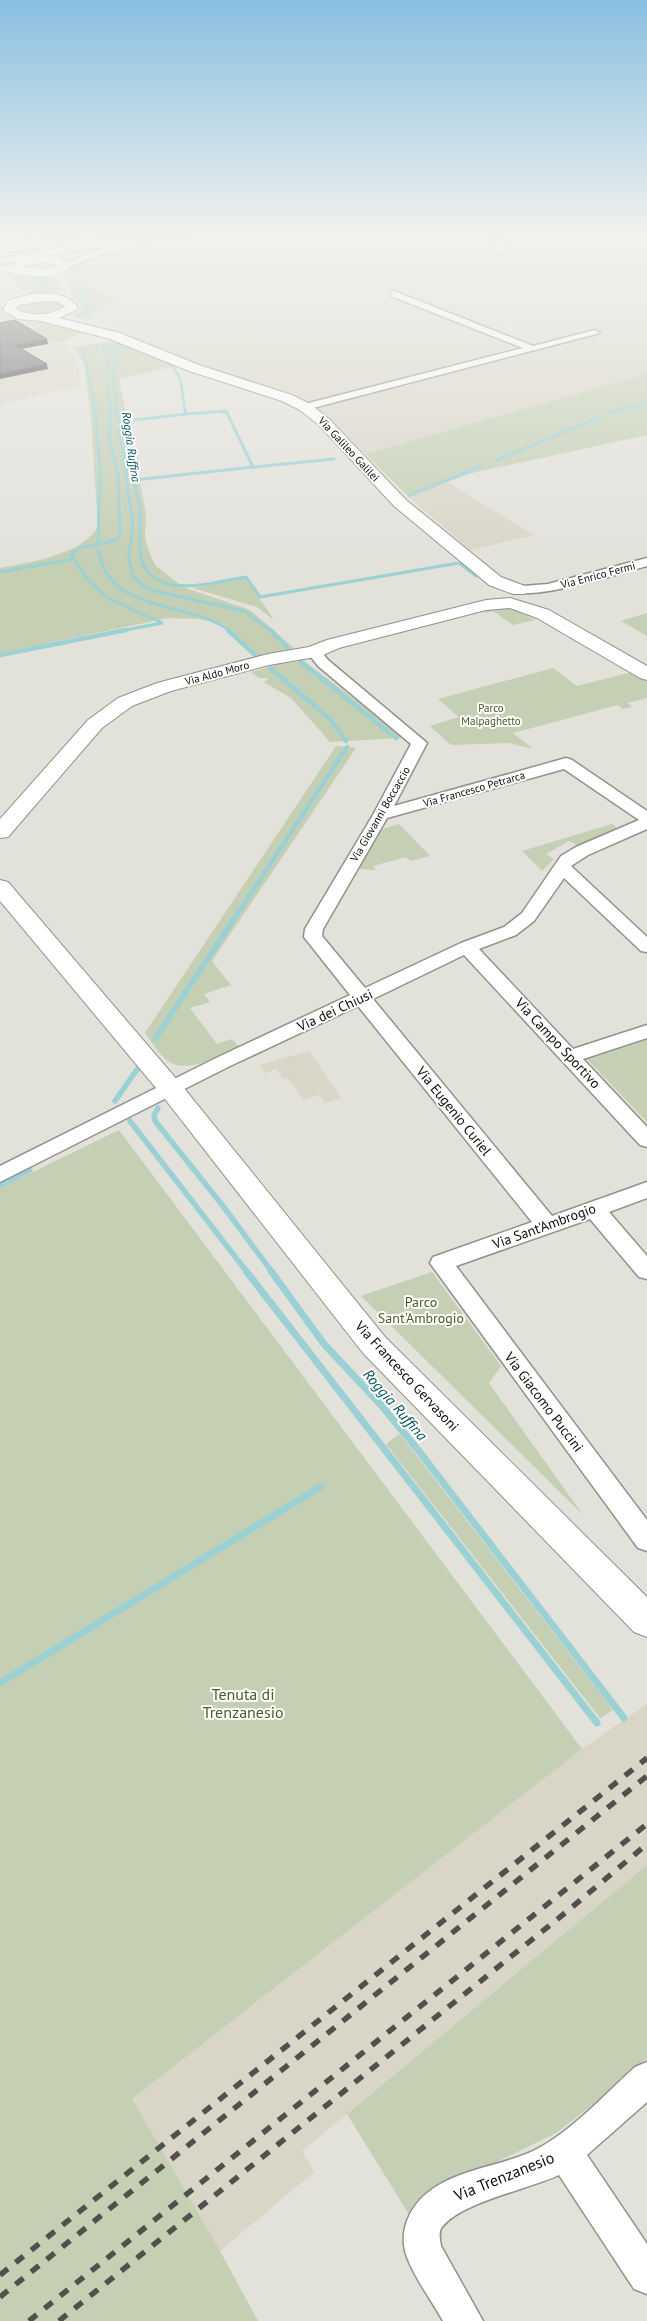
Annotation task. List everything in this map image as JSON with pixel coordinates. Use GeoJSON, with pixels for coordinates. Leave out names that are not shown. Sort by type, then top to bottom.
{"type":"FeatureCollection","features":[{"type":"Feature","properties":{"kind":"main road","name":"Via Galileo Galilei"},"geometry":{"type":"LineString","coordinates":[[143,347],[194,368],[286,398],[305,407],[324,422],[400,502],[521,596],[647,674]]}},
{"type":"Feature","properties":{"kind":"main road","name":"Via Aldo Moro"},"geometry":{"type":"LineString","coordinates":[[0,832],[95,724],[121,704],[164,687],[268,660],[314,652],[333,644],[521,596]]}},
{"type":"Feature","properties":{"kind":"main road"},"geometry":{"type":"LineString","coordinates":[[0,887],[170,1088]]}},
{"type":"Feature","properties":{"kind":"main road","name":"Via Francesco Gervasoni"},"geometry":{"type":"LineString","coordinates":[[170,1088],[374,1345],[647,1621]]}},
{"type":"Feature","properties":{"kind":"street"},"geometry":{"type":"LineString","coordinates":[[529,347],[533,349]]}},
{"type":"Feature","properties":{"kind":"street"},"geometry":{"type":"LineString","coordinates":[[305,407],[540,347]]}},
{"type":"Feature","properties":{"kind":"street","name":"Via Enrico Fermi"},"geometry":{"type":"LineString","coordinates":[[521,596],[647,562]]}},
{"type":"Feature","properties":{"kind":"street","name":"Via Giovanni Boccaccio"},"geometry":{"type":"LineString","coordinates":[[314,652],[323,663],[419,742],[381,816],[342,878],[312,935],[362,998]]}},
{"type":"Feature","properties":{"kind":"street","name":"Via Francesco Petrarca"},"geometry":{"type":"LineString","coordinates":[[381,816],[566,763],[647,818]]}},
{"type":"Feature","properties":{"kind":"street","name":"Via dei Chiusi"},"geometry":{"type":"LineString","coordinates":[[0,1176],[170,1088],[467,947],[505,934],[522,923],[536,906],[561,866],[582,851],[647,823]]}},
{"type":"Feature","properties":{"kind":"street"},"geometry":{"type":"LineString","coordinates":[[561,866],[647,947]]}},
{"type":"Feature","properties":{"kind":"street","name":"Via Campo Sportivo"},"geometry":{"type":"LineString","coordinates":[[467,947],[571,1056],[647,1140]]}},
{"type":"Feature","properties":{"kind":"street","name":"Via Eugenio Curiel"},"geometry":{"type":"LineString","coordinates":[[362,998],[547,1225]]}},
{"type":"Feature","properties":{"kind":"street"},"geometry":{"type":"LineString","coordinates":[[571,1056],[647,1031]]}},
{"type":"Feature","properties":{"kind":"street","name":"Via Sant'Ambrogio"},"geometry":{"type":"LineString","coordinates":[[441,1263],[647,1190]]}},
{"type":"Feature","properties":{"kind":"street"},"geometry":{"type":"LineString","coordinates":[[594,1209],[647,1271]]}},
{"type":"Feature","properties":{"kind":"street","name":"Via Giacomo Puccini"},"geometry":{"type":"LineString","coordinates":[[441,1263],[647,1540]]}},
{"type":"Feature","properties":{"kind":"street","name":"Via Trenzanesio"},"geometry":{"type":"LineString","coordinates":[[464,2321],[423,2250],[420,2238],[424,2222],[436,2208],[451,2197],[548,2162],[564,2151],[647,2080]]}},
{"type":"Feature","properties":{"kind":"street"},"geometry":{"type":"LineString","coordinates":[[564,2151],[647,2276]]}},
{"type":"Feature","properties":{"kind":"shaded area"},"geometry":{"type":"Polygon","coordinates":[[[0,347],[68,347],[79,364],[80,386],[0,404],[0,347]]]}},
{"type":"Feature","properties":{"kind":"shaded area"},"geometry":{"type":"Polygon","coordinates":[[[150,347],[647,347],[647,374],[365,454],[310,404],[150,347]]]}},
{"type":"Feature","properties":{"kind":"shaded area"},"geometry":{"type":"Polygon","coordinates":[[[447,482],[534,535],[470,550],[409,497],[447,482]]]}},
{"type":"Feature","properties":{"kind":"shaded area"},"geometry":{"type":"Polygon","coordinates":[[[309,1051],[341,1098],[325,1103],[319,1095],[303,1100],[288,1078],[283,1079],[276,1069],[265,1073],[260,1065],[309,1051]]]}},
{"type":"Feature","properties":{"kind":"shaded area"},"geometry":{"type":"Polygon","coordinates":[[[647,1704],[647,1865],[302,2151],[314,2172],[220,2251],[0,2321],[0,2202],[582,1749],[647,1704]]]}},
{"type":"Feature","properties":{"kind":"green space"},"geometry":{"type":"Polygon","coordinates":[[[73,347],[132,347],[180,365],[120,379],[146,513],[145,538],[151,557],[156,566],[183,587],[250,610],[294,648],[256,658],[238,636],[223,624],[200,619],[168,618],[0,653],[0,568],[40,560],[68,551],[90,537],[98,527],[91,417],[84,363],[73,347]]]}},
{"type":"Feature","properties":{"kind":"green space"},"geometry":{"type":"Polygon","coordinates":[[[647,374],[647,435],[468,474],[409,497],[365,454],[647,374]]]}},
{"type":"Feature","properties":{"kind":"green space"},"geometry":{"type":"Polygon","coordinates":[[[246,578],[274,620],[257,607],[193,588],[246,578]]]}},
{"type":"Feature","properties":{"kind":"green space"},"geometry":{"type":"Polygon","coordinates":[[[496,608],[512,609],[535,620],[513,625],[493,611],[486,613],[484,611],[496,608]]]}},
{"type":"Feature","properties":{"kind":"green space"},"geometry":{"type":"Polygon","coordinates":[[[647,613],[647,636],[621,621],[647,613]]]}},
{"type":"Feature","properties":{"kind":"green space"},"geometry":{"type":"Polygon","coordinates":[[[304,661],[402,735],[400,738],[330,742],[291,698],[264,682],[268,680],[267,678],[259,678],[251,672],[279,664],[304,661]]]}},
{"type":"Feature","properties":{"kind":"green space","name":"Parco Malpaghetto"},"geometry":{"type":"Polygon","coordinates":[[[553,668],[577,686],[632,672],[647,682],[647,698],[628,703],[632,707],[623,709],[618,705],[513,733],[533,749],[509,743],[451,745],[430,726],[459,717],[438,699],[553,668]]]}},
{"type":"Feature","properties":{"kind":"green space"},"geometry":{"type":"Polygon","coordinates":[[[336,746],[356,748],[212,961],[231,985],[204,994],[210,1002],[190,1008],[217,1044],[232,1039],[239,1047],[194,1065],[176,1065],[168,1061],[145,1033],[336,746]]]}},
{"type":"Feature","properties":{"kind":"green space"},"geometry":{"type":"Polygon","coordinates":[[[399,824],[430,856],[411,861],[406,857],[373,866],[376,870],[358,869],[382,829],[399,824]]]}},
{"type":"Feature","properties":{"kind":"green space"},"geometry":{"type":"Polygon","coordinates":[[[612,824],[618,829],[578,846],[569,841],[546,854],[554,859],[542,871],[522,851],[612,824]]]}},
{"type":"Feature","properties":{"kind":"green space"},"geometry":{"type":"Polygon","coordinates":[[[647,1038],[647,1122],[586,1058],[647,1038]]]}},
{"type":"Feature","properties":{"kind":"green space","name":"Tenuta di Trenzanesio"},"geometry":{"type":"Polygon","coordinates":[[[119,1130],[582,1749],[132,2099],[220,2251],[258,2321],[0,2321],[0,1188],[119,1130]]]}},
{"type":"Feature","properties":{"kind":"green space","name":"Parco Sant'Ambrogio"},"geometry":{"type":"Polygon","coordinates":[[[432,1272],[501,1366],[489,1383],[583,1515],[361,1296],[432,1272]]]}},
{"type":"Feature","properties":{"kind":"green space"},"geometry":{"type":"Polygon","coordinates":[[[400,1434],[613,1710],[600,1718],[386,1444],[400,1434]]]}},
{"type":"Feature","properties":{"kind":"green space"},"geometry":{"type":"Polygon","coordinates":[[[647,1865],[647,2058],[595,2103],[556,2133],[450,2185],[408,2213],[347,2114],[647,1865]]]}},
{"type":"Feature","properties":{"kind":"building"},"geometry":{"type":"Polygon","coordinates":[[[0,347],[19,347],[47,364],[0,374],[0,347]]]}},
{"type":"Feature","properties":{"kind":"waterway"},"geometry":{"type":"LineString","coordinates":[[103,347],[108,360],[108,375]]}},
{"type":"Feature","properties":{"kind":"waterway","name":"Roggia Ruffina"},"geometry":{"type":"LineString","coordinates":[[113,347],[116,362],[112,372],[117,412]]}},
{"type":"Feature","properties":{"kind":"waterway"},"geometry":{"type":"LineString","coordinates":[[122,347],[152,354],[175,370],[180,379],[185,412]]}},
{"type":"Feature","properties":{"kind":"waterway"},"geometry":{"type":"LineString","coordinates":[[83,348],[96,412]]}},
{"type":"Feature","properties":{"kind":"waterway"},"geometry":{"type":"LineString","coordinates":[[107,387],[111,411]]}},
{"type":"Feature","properties":{"kind":"waterway"},"geometry":{"type":"LineString","coordinates":[[613,412],[647,402]]}},
{"type":"Feature","properties":{"kind":"waterway"},"geometry":{"type":"LineString","coordinates":[[95,410],[100,469],[98,544]]}},
{"type":"Feature","properties":{"kind":"waterway","name":"Roggia Ruffina"},"geometry":{"type":"LineString","coordinates":[[117,410],[133,526],[129,555]]}},
{"type":"Feature","properties":{"kind":"waterway"},"geometry":{"type":"LineString","coordinates":[[185,410],[186,414]]}},
{"type":"Feature","properties":{"kind":"waterway"},"geometry":{"type":"LineString","coordinates":[[611,412],[617,410]]}},
{"type":"Feature","properties":{"kind":"waterway"},"geometry":{"type":"LineString","coordinates":[[98,544],[120,537],[118,474],[109,437],[111,411]]}},
{"type":"Feature","properties":{"kind":"waterway"},"geometry":{"type":"LineString","coordinates":[[186,414],[226,411],[253,467]]}},
{"type":"Feature","properties":{"kind":"waterway"},"geometry":{"type":"LineString","coordinates":[[219,412],[226,412]]}},
{"type":"Feature","properties":{"kind":"waterway"},"geometry":{"type":"LineString","coordinates":[[135,420],[186,414]]}},
{"type":"Feature","properties":{"kind":"waterway"},"geometry":{"type":"LineString","coordinates":[[495,461],[600,417]]}},
{"type":"Feature","properties":{"kind":"waterway"},"geometry":{"type":"LineString","coordinates":[[253,467],[334,459]]}},
{"type":"Feature","properties":{"kind":"waterway"},"geometry":{"type":"LineString","coordinates":[[410,495],[482,466]]}},
{"type":"Feature","properties":{"kind":"waterway"},"geometry":{"type":"LineString","coordinates":[[253,467],[134,480],[140,510],[141,557],[147,571],[158,580],[186,586],[246,577],[260,597],[459,563],[476,576]]}},
{"type":"Feature","properties":{"kind":"waterway"},"geometry":{"type":"LineString","coordinates":[[71,555],[81,548],[98,544]]}},
{"type":"Feature","properties":{"kind":"waterway"},"geometry":{"type":"LineString","coordinates":[[98,550],[104,569],[115,583],[128,593],[144,601],[215,622],[230,631]]}},
{"type":"Feature","properties":{"kind":"waterway","name":"Roggia Ruffina"},"geometry":{"type":"LineString","coordinates":[[129,558],[133,577],[146,588],[244,611],[272,631]]}},
{"type":"Feature","properties":{"kind":"waterway"},"geometry":{"type":"LineString","coordinates":[[0,572],[74,559]]}},
{"type":"Feature","properties":{"kind":"waterway"},"geometry":{"type":"LineString","coordinates":[[74,559],[87,579],[106,597],[162,623],[120,631]]}},
{"type":"Feature","properties":{"kind":"waterway"},"geometry":{"type":"LineString","coordinates":[[0,655],[126,630]]}},
{"type":"Feature","properties":{"kind":"waterway"},"geometry":{"type":"LineString","coordinates":[[228,630],[254,654]]}},
{"type":"Feature","properties":{"kind":"waterway","name":"Roggia Ruffina"},"geometry":{"type":"LineString","coordinates":[[270,630],[288,648]]}},
{"type":"Feature","properties":{"kind":"waterway","name":"Roggia Ruffina"},"geometry":{"type":"LineString","coordinates":[[301,662],[396,738]]}},
{"type":"Feature","properties":{"kind":"waterway"},"geometry":{"type":"LineString","coordinates":[[270,668],[329,718],[346,741]]}},
{"type":"Feature","properties":{"kind":"waterway"},"geometry":{"type":"LineString","coordinates":[[238,913],[347,747]]}},
{"type":"Feature","properties":{"kind":"waterway"},"geometry":{"type":"LineString","coordinates":[[155,1039],[239,911]]}},
{"type":"Feature","properties":{"kind":"waterway"},"geometry":{"type":"LineString","coordinates":[[115,1101],[138,1068]]}},
{"type":"Feature","properties":{"kind":"waterway","name":"Roggia Ruffina"},"geometry":{"type":"LineString","coordinates":[[158,1108],[154,1115],[155,1121],[223,1206],[272,1272]]}},
{"type":"Feature","properties":{"kind":"waterway"},"geometry":{"type":"LineString","coordinates":[[130,1121],[247,1272]]}},
{"type":"Feature","properties":{"kind":"waterway"},"geometry":{"type":"LineString","coordinates":[[0,1185],[30,1170]]}},
{"type":"Feature","properties":{"kind":"waterway"},"geometry":{"type":"LineString","coordinates":[[246,1271],[597,1723]]}},
{"type":"Feature","properties":{"kind":"waterway","name":"Roggia Ruffina"},"geometry":{"type":"LineString","coordinates":[[271,1271],[324,1344],[381,1405],[418,1450],[624,1718]]}},
{"type":"Feature","properties":{"kind":"waterway"},"geometry":{"type":"LineString","coordinates":[[0,1683],[320,1487]]}},
{"type":"Feature","properties":{"kind":"railway"},"geometry":{"type":"LineString","coordinates":[[0,2275],[647,1758]]}},
{"type":"Feature","properties":{"kind":"railway"},"geometry":{"type":"LineString","coordinates":[[0,2297],[647,1776]]}},
{"type":"Feature","properties":{"kind":"railway"},"geometry":{"type":"LineString","coordinates":[[29,2321],[647,1824]]}},
{"type":"Feature","properties":{"kind":"railway"},"geometry":{"type":"LineString","coordinates":[[59,2321],[565,1913],[647,1844]]}}]}
